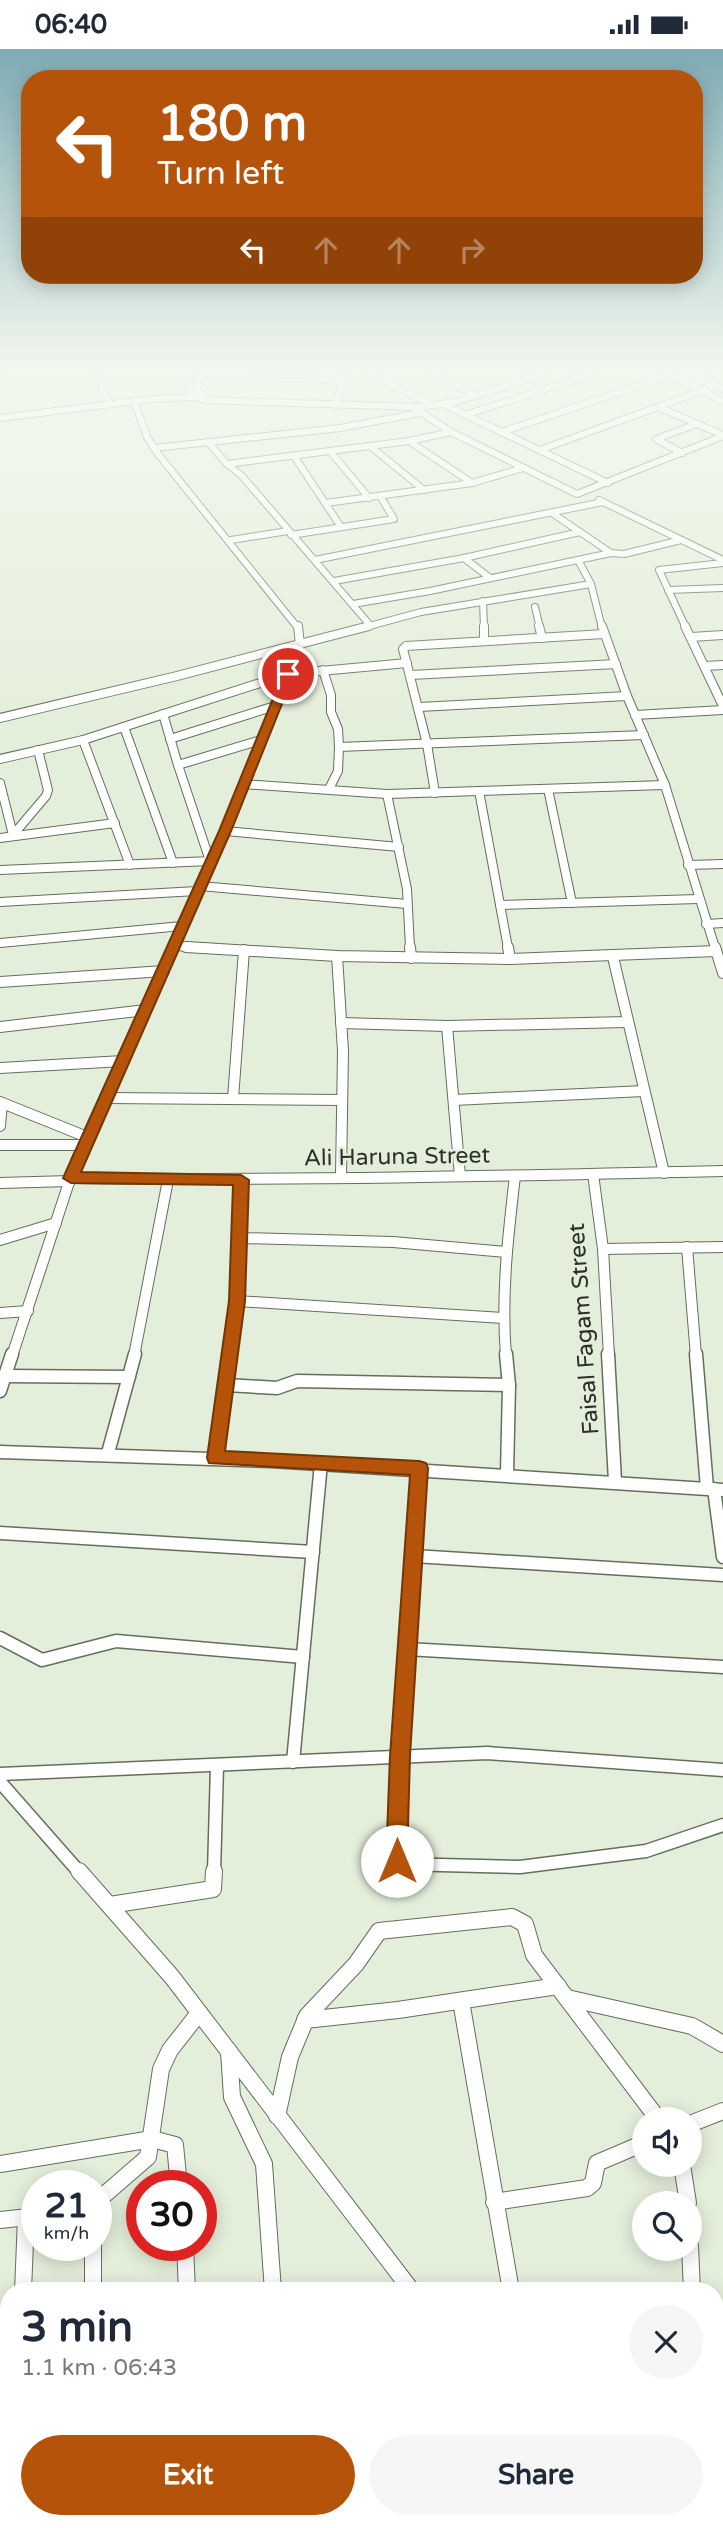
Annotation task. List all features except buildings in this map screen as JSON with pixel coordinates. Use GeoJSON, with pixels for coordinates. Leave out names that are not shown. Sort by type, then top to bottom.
{"type":"FeatureCollection","features":[{"type":"Feature","properties":{"kind":"street"},"geometry":{"type":"LineString","coordinates":[[0,1391],[85,1141],[225,831],[300,645],[298,625],[189,490]]}},
{"type":"Feature","properties":{"kind":"street"},"geometry":{"type":"LineString","coordinates":[[254,490],[370,625]]}},
{"type":"Feature","properties":{"kind":"street"},"geometry":{"type":"LineString","coordinates":[[317,490],[341,527]]}},
{"type":"Feature","properties":{"kind":"street"},"geometry":{"type":"LineString","coordinates":[[362,490],[369,498]]}},
{"type":"Feature","properties":{"kind":"street"},"geometry":{"type":"LineString","coordinates":[[326,503],[424,490]]}},
{"type":"Feature","properties":{"kind":"street"},"geometry":{"type":"LineString","coordinates":[[567,490],[574,493],[592,490]]}},
{"type":"Feature","properties":{"kind":"street"},"geometry":{"type":"LineString","coordinates":[[584,493],[723,561]]}},
{"type":"Feature","properties":{"kind":"street"},"geometry":{"type":"LineString","coordinates":[[231,540],[394,519],[380,496]]}},
{"type":"Feature","properties":{"kind":"street"},"geometry":{"type":"LineString","coordinates":[[315,560],[603,502]]}},
{"type":"Feature","properties":{"kind":"street"},"geometry":{"type":"LineString","coordinates":[[552,513],[611,553]]}},
{"type":"Feature","properties":{"kind":"street"},"geometry":{"type":"LineString","coordinates":[[334,581],[464,558],[580,532]]}},
{"type":"Feature","properties":{"kind":"street"},"geometry":{"type":"LineString","coordinates":[[353,604],[611,553],[624,554],[681,540]]}},
{"type":"Feature","properties":{"kind":"street"},"geometry":{"type":"LineString","coordinates":[[464,558],[490,578]]}},
{"type":"Feature","properties":{"kind":"street"},"geometry":{"type":"LineString","coordinates":[[578,560],[592,584],[604,635],[665,785],[723,973]]}},
{"type":"Feature","properties":{"kind":"street"},"geometry":{"type":"LineString","coordinates":[[635,715],[723,708],[659,570],[723,561]]}},
{"type":"Feature","properties":{"kind":"street"},"geometry":{"type":"LineString","coordinates":[[0,717],[300,645],[421,612],[592,584]]}},
{"type":"Feature","properties":{"kind":"street"},"geometry":{"type":"LineString","coordinates":[[668,590],[723,588]]}},
{"type":"Feature","properties":{"kind":"street"},"geometry":{"type":"LineString","coordinates":[[484,601],[484,641]]}},
{"type":"Feature","properties":{"kind":"street"},"geometry":{"type":"LineString","coordinates":[[535,607],[542,638]]}},
{"type":"Feature","properties":{"kind":"street"},"geometry":{"type":"LineString","coordinates":[[435,793],[419,707],[403,649],[406,646],[604,635]]}},
{"type":"Feature","properties":{"kind":"street"},"geometry":{"type":"LineString","coordinates":[[691,637],[723,635]]}},
{"type":"Feature","properties":{"kind":"street"},"geometry":{"type":"LineString","coordinates":[[0,759],[83,740],[288,674],[407,663]]}},
{"type":"Feature","properties":{"kind":"street"},"geometry":{"type":"LineString","coordinates":[[411,675],[616,664]]}},
{"type":"Feature","properties":{"kind":"street"},"geometry":{"type":"LineString","coordinates":[[705,666],[723,665]]}},
{"type":"Feature","properties":{"kind":"street"},"geometry":{"type":"LineString","coordinates":[[323,670],[331,695],[331,712],[338,729],[340,747],[338,771],[329,789]]}},
{"type":"Feature","properties":{"kind":"street"},"geometry":{"type":"LineString","coordinates":[[419,707],[627,696]]}},
{"type":"Feature","properties":{"kind":"street"},"geometry":{"type":"LineString","coordinates":[[170,739],[275,706]]}},
{"type":"Feature","properties":{"kind":"street"},"geometry":{"type":"LineString","coordinates":[[163,714],[210,861]]}},
{"type":"Feature","properties":{"kind":"street"},"geometry":{"type":"LineString","coordinates":[[124,727],[173,863]]}},
{"type":"Feature","properties":{"kind":"street"},"geometry":{"type":"LineString","coordinates":[[340,747],[644,735]]}},
{"type":"Feature","properties":{"kind":"street"},"geometry":{"type":"LineString","coordinates":[[83,740],[130,865]]}},
{"type":"Feature","properties":{"kind":"street"},"geometry":{"type":"LineString","coordinates":[[178,765],[261,740]]}},
{"type":"Feature","properties":{"kind":"street"},"geometry":{"type":"LineString","coordinates":[[13,835],[19,831],[48,790],[38,750]]}},
{"type":"Feature","properties":{"kind":"street"},"geometry":{"type":"LineString","coordinates":[[0,783],[13,835]]}},
{"type":"Feature","properties":{"kind":"street"},"geometry":{"type":"LineString","coordinates":[[243,784],[387,794],[665,785]]}},
{"type":"Feature","properties":{"kind":"street"},"geometry":{"type":"LineString","coordinates":[[548,789],[572,903]]}},
{"type":"Feature","properties":{"kind":"street"},"geometry":{"type":"LineString","coordinates":[[479,791],[510,960]]}},
{"type":"Feature","properties":{"kind":"street"},"geometry":{"type":"LineString","coordinates":[[387,794],[407,889],[411,958]]}},
{"type":"Feature","properties":{"kind":"street"},"geometry":{"type":"LineString","coordinates":[[0,838],[115,823]]}},
{"type":"Feature","properties":{"kind":"street"},"geometry":{"type":"LineString","coordinates":[[225,831],[399,847]]}},
{"type":"Feature","properties":{"kind":"street"},"geometry":{"type":"LineString","coordinates":[[0,870],[210,861]]}},
{"type":"Feature","properties":{"kind":"street"},"geometry":{"type":"LineString","coordinates":[[688,865],[723,864]]}},
{"type":"Feature","properties":{"kind":"street"},"geometry":{"type":"LineString","coordinates":[[0,902],[199,888],[407,904]]}},
{"type":"Feature","properties":{"kind":"street"},"geometry":{"type":"LineString","coordinates":[[500,905],[698,899]]}},
{"type":"Feature","properties":{"kind":"street"},"geometry":{"type":"LineString","coordinates":[[706,924],[723,923]]}},
{"type":"Feature","properties":{"kind":"street"},"geometry":{"type":"LineString","coordinates":[[0,943],[182,926]]}},
{"type":"Feature","properties":{"kind":"street"},"geometry":{"type":"LineString","coordinates":[[174,946],[337,956],[510,960],[716,951]]}},
{"type":"Feature","properties":{"kind":"street"},"geometry":{"type":"LineString","coordinates":[[233,1099],[244,950]]}},
{"type":"Feature","properties":{"kind":"street"},"geometry":{"type":"LineString","coordinates":[[337,956],[341,1023],[341,1176]]}},
{"type":"Feature","properties":{"kind":"street"},"geometry":{"type":"LineString","coordinates":[[613,957],[664,1173]]}},
{"type":"Feature","properties":{"kind":"street"},"geometry":{"type":"LineString","coordinates":[[0,982],[164,971]]}},
{"type":"Feature","properties":{"kind":"street"},"geometry":{"type":"LineString","coordinates":[[0,1027],[146,1010]]}},
{"type":"Feature","properties":{"kind":"street"},"geometry":{"type":"LineString","coordinates":[[341,1023],[447,1025],[628,1022]]}},
{"type":"Feature","properties":{"kind":"street"},"geometry":{"type":"LineString","coordinates":[[447,1025],[460,1176]]}},
{"type":"Feature","properties":{"kind":"street"},"geometry":{"type":"LineString","coordinates":[[0,1068],[123,1061]]}},
{"type":"Feature","properties":{"kind":"street"},"geometry":{"type":"LineString","coordinates":[[454,1100],[644,1091]]}},
{"type":"Feature","properties":{"kind":"street"},"geometry":{"type":"LineString","coordinates":[[106,1098],[342,1100]]}},
{"type":"Feature","properties":{"kind":"street"},"geometry":{"type":"LineString","coordinates":[[0,1126],[1,1102],[85,1141]]}},
{"type":"Feature","properties":{"kind":"street"},"geometry":{"type":"LineString","coordinates":[[0,1145],[85,1141]]}},
{"type":"Feature","properties":{"kind":"street","name":"Ali Haruna Street"},"geometry":{"type":"LineString","coordinates":[[0,1183],[70,1179],[241,1180],[341,1176],[723,1171]]}},
{"type":"Feature","properties":{"kind":"street","name":"Faisal Fagam Street"},"geometry":{"type":"LineString","coordinates":[[593,1174],[603,1249],[615,1481]]}},
{"type":"Feature","properties":{"kind":"street"},"geometry":{"type":"LineString","coordinates":[[507,1474],[509,1385],[503,1318],[514,1175]]}},
{"type":"Feature","properties":{"kind":"street"},"geometry":{"type":"LineString","coordinates":[[108,1453],[139,1339],[168,1180]]}},
{"type":"Feature","properties":{"kind":"street"},"geometry":{"type":"LineString","coordinates":[[216,1458],[237,1301],[241,1180]]}},
{"type":"Feature","properties":{"kind":"street"},"geometry":{"type":"LineString","coordinates":[[0,1240],[18,1237],[56,1223]]}},
{"type":"Feature","properties":{"kind":"street"},"geometry":{"type":"LineString","coordinates":[[241,1238],[393,1242],[506,1252]]}},
{"type":"Feature","properties":{"kind":"street"},"geometry":{"type":"LineString","coordinates":[[687,1247],[723,1557]]}},
{"type":"Feature","properties":{"kind":"street"},"geometry":{"type":"LineString","coordinates":[[603,1249],[723,1247]]}},
{"type":"Feature","properties":{"kind":"street"},"geometry":{"type":"LineString","coordinates":[[237,1301],[503,1318]]}},
{"type":"Feature","properties":{"kind":"street"},"geometry":{"type":"LineString","coordinates":[[0,1313],[28,1311]]}},
{"type":"Feature","properties":{"kind":"street"},"geometry":{"type":"LineString","coordinates":[[6,1376],[129,1377]]}},
{"type":"Feature","properties":{"kind":"street"},"geometry":{"type":"LineString","coordinates":[[227,1385],[277,1388],[297,1381],[509,1385]]}},
{"type":"Feature","properties":{"kind":"street"},"geometry":{"type":"LineString","coordinates":[[0,1453],[108,1453],[321,1462],[715,1489]]}},
{"type":"Feature","properties":{"kind":"street"},"geometry":{"type":"LineString","coordinates":[[293,1762],[321,1462]]}},
{"type":"Feature","properties":{"kind":"street"},"geometry":{"type":"LineString","coordinates":[[419,1468],[395,1857],[401,1864],[520,1867],[646,1851],[723,1825]]}},
{"type":"Feature","properties":{"kind":"street"},"geometry":{"type":"LineString","coordinates":[[0,1533],[313,1552]]}},
{"type":"Feature","properties":{"kind":"street"},"geometry":{"type":"LineString","coordinates":[[414,1556],[723,1575]]}},
{"type":"Feature","properties":{"kind":"street"},"geometry":{"type":"LineString","coordinates":[[0,1639],[42,1660],[116,1641],[303,1657]]}},
{"type":"Feature","properties":{"kind":"street"},"geometry":{"type":"LineString","coordinates":[[407,1649],[723,1667]]}},
{"type":"Feature","properties":{"kind":"street"},"geometry":{"type":"LineString","coordinates":[[0,1774],[487,1753],[723,1770]]}},
{"type":"Feature","properties":{"kind":"street"},"geometry":{"type":"LineString","coordinates":[[110,1906],[213,1889],[217,1766]]}},
{"type":"Feature","properties":{"kind":"street"},"geometry":{"type":"LineString","coordinates":[[0,1782],[172,1977],[405,2282]]}},
{"type":"Feature","properties":{"kind":"street"},"geometry":{"type":"LineString","coordinates":[[276,2116],[294,2045],[305,2021],[314,2006],[362,1957],[370,1938],[379,1931],[515,1917],[524,1924],[534,1955],[649,2107]]}},
{"type":"Feature","properties":{"kind":"street"},"geometry":{"type":"LineString","coordinates":[[305,2021],[461,2001],[562,1992],[692,2026],[723,2044]]}},
{"type":"Feature","properties":{"kind":"street"},"geometry":{"type":"LineString","coordinates":[[461,2001],[509,2282]]}},
{"type":"Feature","properties":{"kind":"street"},"geometry":{"type":"LineString","coordinates":[[112,2188],[148,2157],[156,2088],[161,2069],[170,2050],[199,2013]]}},
{"type":"Feature","properties":{"kind":"street"},"geometry":{"type":"LineString","coordinates":[[229,2051],[232,2097],[264,2164],[273,2282]]}},
{"type":"Feature","properties":{"kind":"street"},"geometry":{"type":"LineString","coordinates":[[702,2119],[723,2111]]}},
{"type":"Feature","properties":{"kind":"street"},"geometry":{"type":"LineString","coordinates":[[0,2164],[152,2140],[175,2145],[177,2170]]}},
{"type":"Feature","properties":{"kind":"street"},"geometry":{"type":"LineString","coordinates":[[494,2202],[587,2188],[593,2183],[597,2163],[632,2148]]}},
{"type":"Feature","properties":{"kind":"street"},"geometry":{"type":"LineString","coordinates":[[0,2220],[21,2218]]}},
{"type":"Feature","properties":{"kind":"street"},"geometry":{"type":"LineString","coordinates":[[24,2282],[26,2261]]}},
{"type":"Feature","properties":{"kind":"street"},"geometry":{"type":"LineString","coordinates":[[93,2261],[93,2282]]}},
{"type":"Feature","properties":{"kind":"street"},"geometry":{"type":"LineString","coordinates":[[186,2261],[187,2282]]}},
{"type":"Feature","properties":{"kind":"street"},"geometry":{"type":"LineString","coordinates":[[691,2261],[692,2282]]}},
{"type":"Feature","properties":{"kind":"route"},"geometry":{"type":"LineString","coordinates":[[288,674],[225,831],[76,1161],[71,1178],[241,1180],[237,1301],[216,1458],[419,1468],[400,1756],[395,1857],[397,1861]]}}]}
